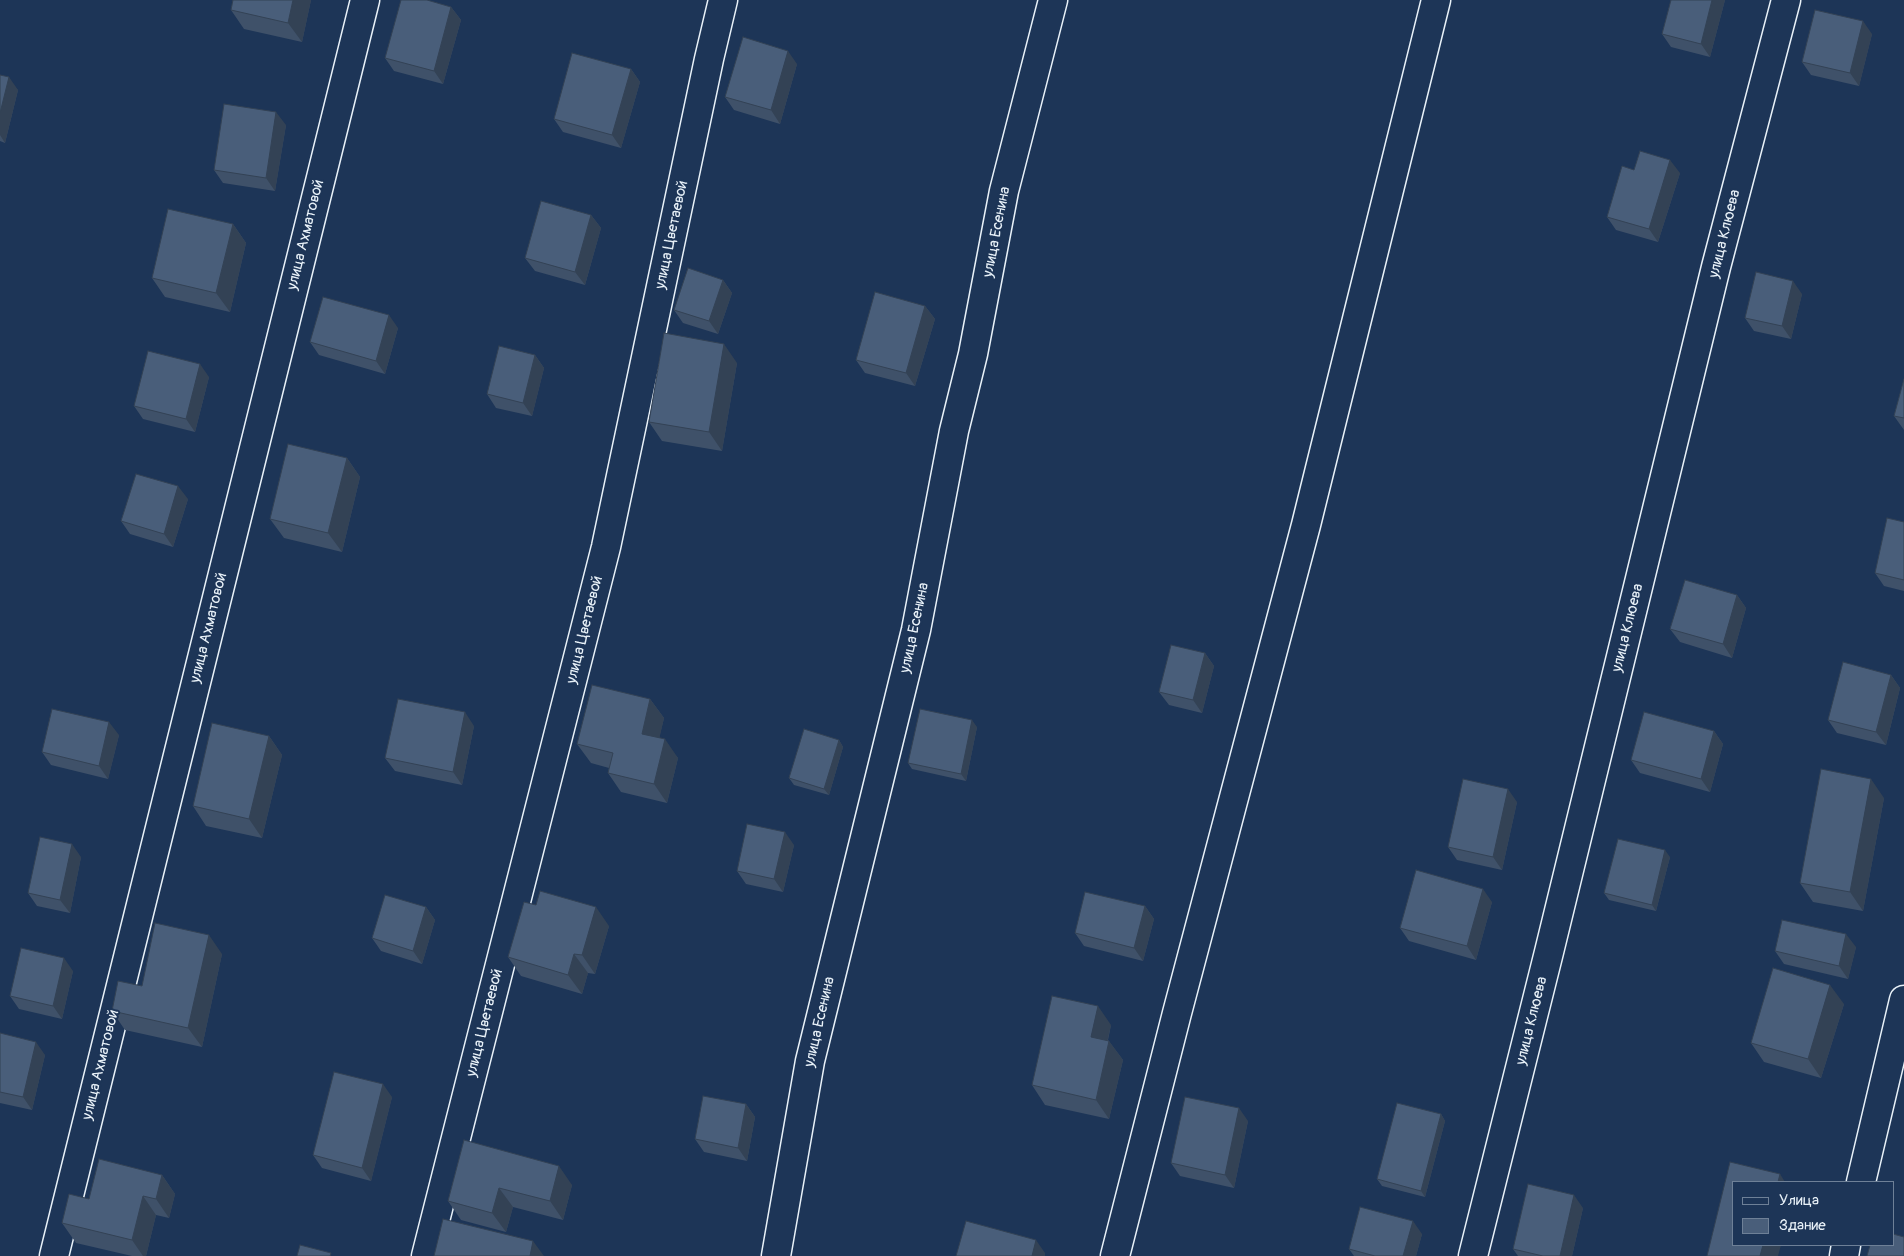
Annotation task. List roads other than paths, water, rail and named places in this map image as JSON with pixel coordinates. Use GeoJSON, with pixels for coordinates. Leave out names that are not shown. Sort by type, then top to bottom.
{"type":"FeatureCollection","features":[{"type":"Feature","properties":{"kind":"street","name":"улица Ахматовой"},"geometry":{"type":"LineString","coordinates":[[54,1256],[365,0]]}},
{"type":"Feature","properties":{"kind":"street","name":"улица Цветаевой"},"geometry":{"type":"LineString","coordinates":[[426,1256],[606,547],[723,0]]}},
{"type":"Feature","properties":{"kind":"street","name":"улица Есенина"},"geometry":{"type":"LineString","coordinates":[[776,1256],[810,1061],[916,630],[954,431],[973,354],[1004,191],[1053,0]]}},
{"type":"Feature","properties":{"kind":"street"},"geometry":{"type":"LineString","coordinates":[[1115,1256],[1306,525],[1436,0]]}},
{"type":"Feature","properties":{"kind":"street","name":"улица Клюева"},"geometry":{"type":"LineString","coordinates":[[1473,1256],[1552,943],[1716,267],[1786,0]]}},
{"type":"Feature","properties":{"kind":"street"},"geometry":{"type":"LineString","coordinates":[[1861,1181],[1904,1000]]}}]}
